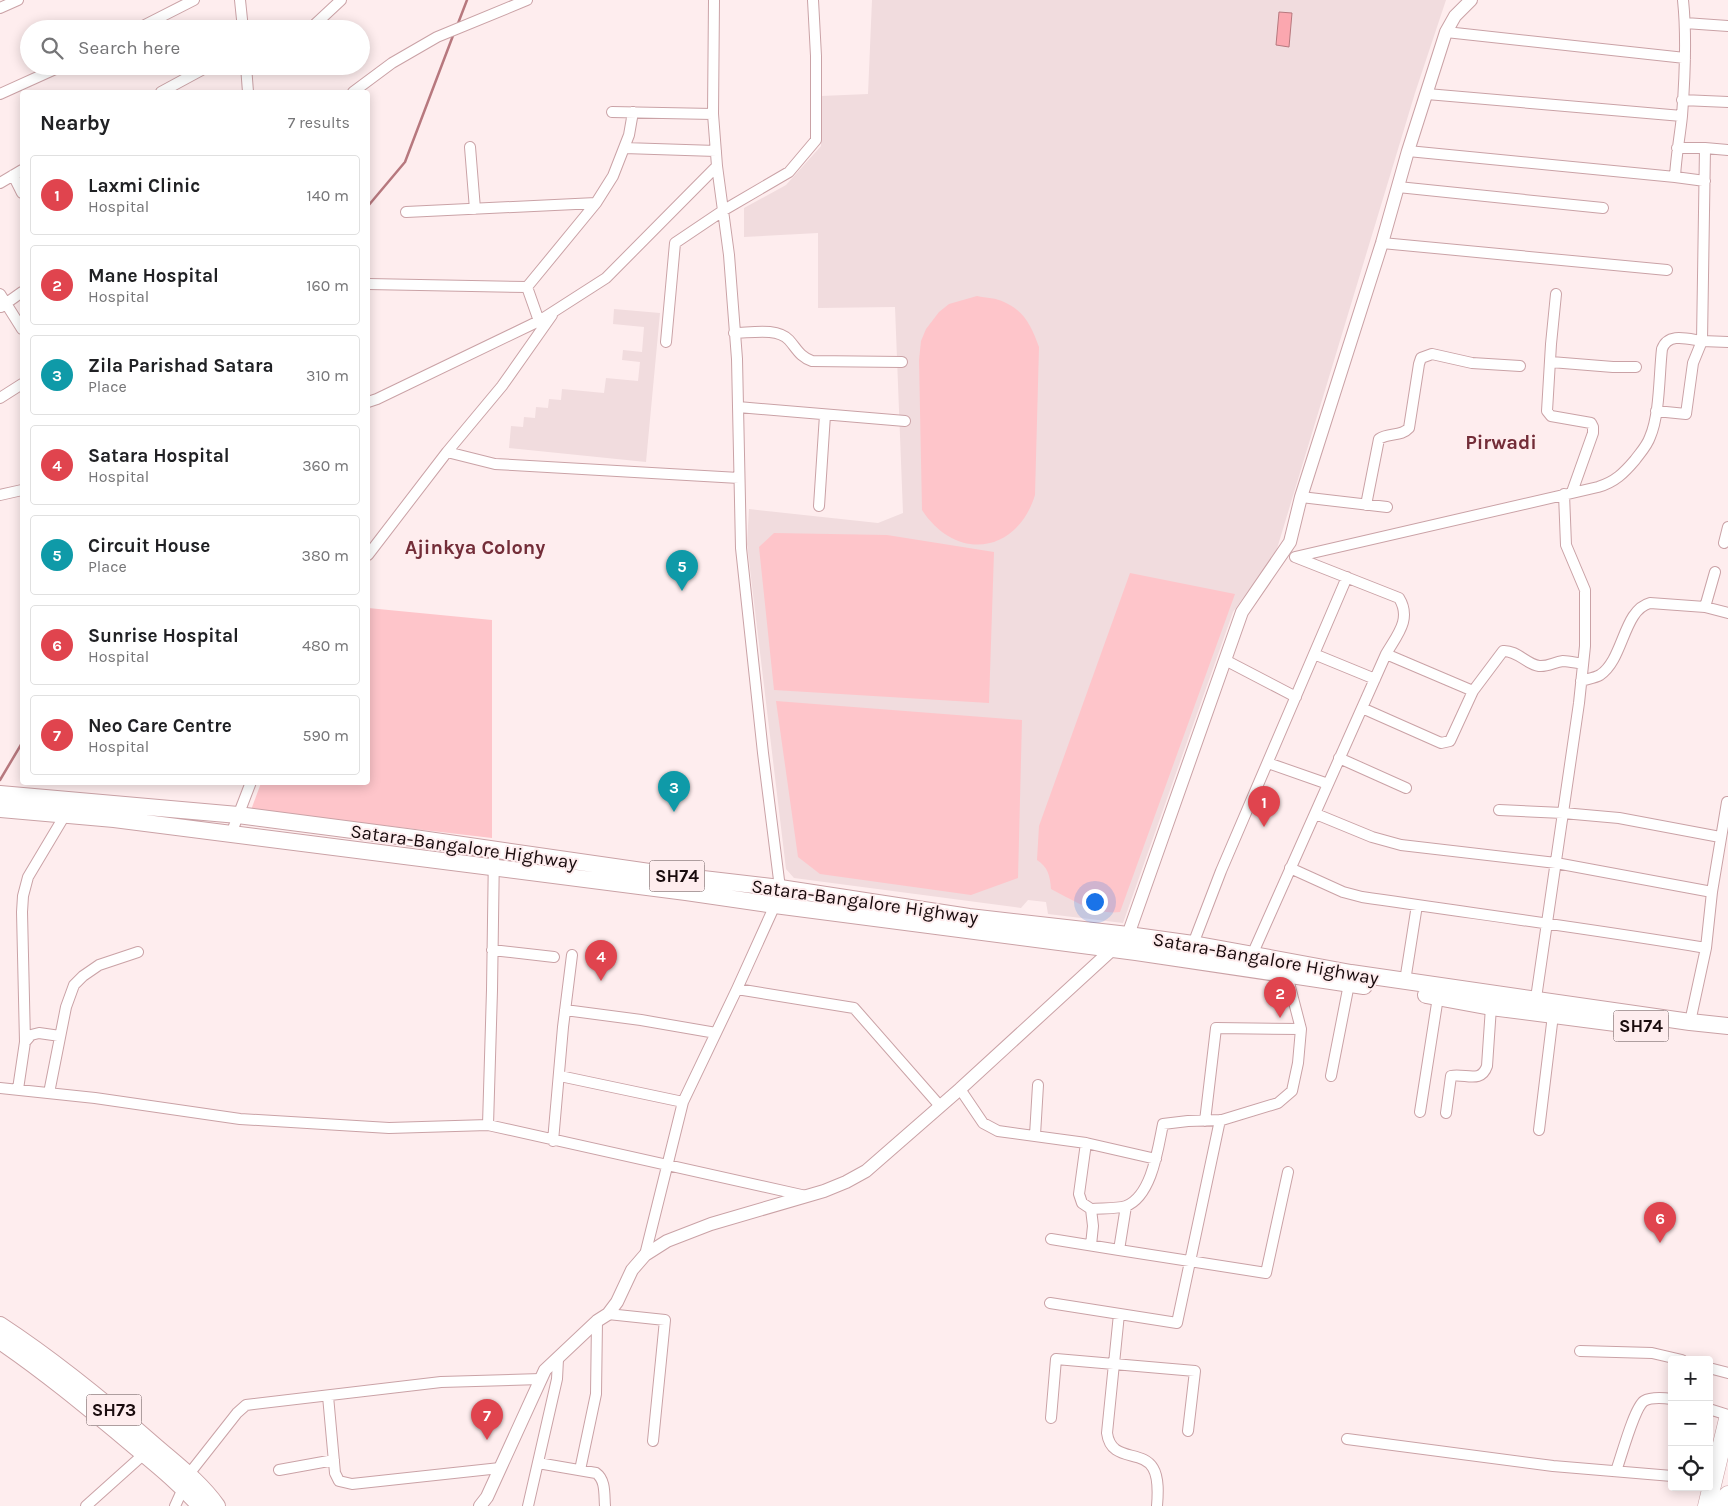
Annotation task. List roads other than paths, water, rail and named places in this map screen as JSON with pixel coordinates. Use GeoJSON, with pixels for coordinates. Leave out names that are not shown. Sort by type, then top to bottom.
{"type":"FeatureCollection","features":[{"type":"Feature","properties":{"kind":"highway"},"geometry":{"type":"LineString","coordinates":[[1713,1473],[1728,1420]]}},
{"type":"Feature","properties":{"kind":"highway"},"geometry":{"type":"LineString","coordinates":[[1707,1506],[1709,1491]]}},
{"type":"Feature","properties":{"kind":"highway"},"geometry":{"type":"LineString","coordinates":[[1725,1506],[1728,1495]]}},
{"type":"Feature","properties":{"kind":"main road","name":"Satara-Bangalore Highway"},"geometry":{"type":"LineString","coordinates":[[0,794],[238,815],[677,876],[780,888],[969,917],[1193,944],[1405,981],[1535,1007],[1553,1015],[1728,1037]]}},
{"type":"Feature","properties":{"kind":"main road","name":"Satara-Bangalore Highway"},"geometry":{"type":"LineString","coordinates":[[0,809],[65,814],[231,834],[1112,949],[1438,997],[1491,1007],[1535,1007],[1728,1026]]}},
{"type":"Feature","properties":{"kind":"main road","name":"SH73"},"geometry":{"type":"LineString","coordinates":[[0,1325],[70,1375],[113,1409],[187,1482],[200,1506]]}},
{"type":"Feature","properties":{"kind":"main road","name":"SH73"},"geometry":{"type":"LineString","coordinates":[[2,1345],[54,1379],[144,1454],[187,1482],[204,1488],[217,1506]]}},
{"type":"Feature","properties":{"kind":"street"},"geometry":{"type":"LineString","coordinates":[[0,8],[18,0]]}},
{"type":"Feature","properties":{"kind":"street"},"geometry":{"type":"LineString","coordinates":[[155,20],[194,0]]}},
{"type":"Feature","properties":{"kind":"street"},"geometry":{"type":"LineString","coordinates":[[240,0],[241,20]]}},
{"type":"Feature","properties":{"kind":"street"},"geometry":{"type":"LineString","coordinates":[[320,20],[341,0]]}},
{"type":"Feature","properties":{"kind":"street"},"geometry":{"type":"LineString","coordinates":[[355,90],[392,63],[437,37],[527,0]]}},
{"type":"Feature","properties":{"kind":"street"},"geometry":{"type":"LineString","coordinates":[[645,1255],[669,1165],[683,1102],[775,906],[780,888],[741,548],[737,359],[729,254],[717,166],[713,114],[714,0]]}},
{"type":"Feature","properties":{"kind":"street"},"geometry":{"type":"LineString","coordinates":[[666,342],[675,243],[724,210],[789,172],[816,140],[816,56],[813,0]]}},
{"type":"Feature","properties":{"kind":"street"},"geometry":{"type":"LineString","coordinates":[[480,1506],[487,1497],[545,1370],[597,1321],[608,1314],[617,1302],[632,1270],[645,1255],[667,1241],[711,1224],[824,1191],[866,1171],[960,1089],[1128,935],[1242,612],[1290,542],[1300,497],[1382,243],[1408,151],[1446,32],[1454,16],[1471,0]]}},
{"type":"Feature","properties":{"kind":"street"},"geometry":{"type":"LineString","coordinates":[[1675,177],[1682,116],[1685,58],[1683,0]]}},
{"type":"Feature","properties":{"kind":"street"},"geometry":{"type":"LineString","coordinates":[[1685,23],[1728,26]]}},
{"type":"Feature","properties":{"kind":"street"},"geometry":{"type":"LineString","coordinates":[[1446,32],[1685,58]]}},
{"type":"Feature","properties":{"kind":"street"},"geometry":{"type":"LineString","coordinates":[[0,94],[42,75]]}},
{"type":"Feature","properties":{"kind":"street"},"geometry":{"type":"LineString","coordinates":[[165,90],[192,75]]}},
{"type":"Feature","properties":{"kind":"street"},"geometry":{"type":"LineString","coordinates":[[247,75],[248,90]]}},
{"type":"Feature","properties":{"kind":"street"},"geometry":{"type":"LineString","coordinates":[[1427,94],[1682,116]]}},
{"type":"Feature","properties":{"kind":"street"},"geometry":{"type":"LineString","coordinates":[[1682,100],[1728,102]]}},
{"type":"Feature","properties":{"kind":"street"},"geometry":{"type":"LineString","coordinates":[[612,112],[713,114]]}},
{"type":"Feature","properties":{"kind":"street"},"geometry":{"type":"LineString","coordinates":[[527,287],[596,203],[613,176],[624,148],[633,112]]}},
{"type":"Feature","properties":{"kind":"street"},"geometry":{"type":"LineString","coordinates":[[470,147],[475,209]]}},
{"type":"Feature","properties":{"kind":"street"},"geometry":{"type":"LineString","coordinates":[[624,148],[716,151]]}},
{"type":"Feature","properties":{"kind":"street"},"geometry":{"type":"LineString","coordinates":[[1677,148],[1728,150]]}},
{"type":"Feature","properties":{"kind":"street"},"geometry":{"type":"LineString","coordinates":[[1656,411],[1686,414],[1693,363],[1702,341],[1705,148]]}},
{"type":"Feature","properties":{"kind":"street"},"geometry":{"type":"LineString","coordinates":[[1408,151],[1705,181]]}},
{"type":"Feature","properties":{"kind":"street"},"geometry":{"type":"LineString","coordinates":[[370,401],[539,321],[606,278],[717,166]]}},
{"type":"Feature","properties":{"kind":"street"},"geometry":{"type":"LineString","coordinates":[[0,183],[18,173]]}},
{"type":"Feature","properties":{"kind":"street"},"geometry":{"type":"LineString","coordinates":[[1398,187],[1602,208]]}},
{"type":"Feature","properties":{"kind":"street"},"geometry":{"type":"LineString","coordinates":[[406,212],[596,203]]}},
{"type":"Feature","properties":{"kind":"street"},"geometry":{"type":"LineString","coordinates":[[1382,243],[1668,270]]}},
{"type":"Feature","properties":{"kind":"street"},"geometry":{"type":"LineString","coordinates":[[370,284],[527,287]]}},
{"type":"Feature","properties":{"kind":"street"},"geometry":{"type":"LineString","coordinates":[[527,287],[539,321]]}},
{"type":"Feature","properties":{"kind":"street"},"geometry":{"type":"LineString","coordinates":[[3,306],[20,293]]}},
{"type":"Feature","properties":{"kind":"street"},"geometry":{"type":"LineString","coordinates":[[0,294],[3,306],[20,327]]}},
{"type":"Feature","properties":{"kind":"street"},"geometry":{"type":"LineString","coordinates":[[1535,1007],[1581,681],[1585,637],[1585,590],[1566,545],[1568,493],[1593,433],[1591,423],[1548,414],[1556,294]]}},
{"type":"Feature","properties":{"kind":"street"},"geometry":{"type":"LineString","coordinates":[[370,552],[446,452],[502,386],[556,310]]}},
{"type":"Feature","properties":{"kind":"street"},"geometry":{"type":"LineString","coordinates":[[734,333],[782,335],[789,340],[798,353],[812,361],[902,362]]}},
{"type":"Feature","properties":{"kind":"street"},"geometry":{"type":"LineString","coordinates":[[1295,557],[1610,483],[1630,466],[1650,439],[1656,411],[1664,343],[1675,338],[1728,342]]}},
{"type":"Feature","properties":{"kind":"street"},"geometry":{"type":"LineString","coordinates":[[1366,505],[1379,439],[1385,435],[1402,434],[1409,428],[1421,358],[1432,354],[1472,363],[1520,366]]}},
{"type":"Feature","properties":{"kind":"street"},"geometry":{"type":"LineString","coordinates":[[1550,362],[1608,367],[1636,366]]}},
{"type":"Feature","properties":{"kind":"street"},"geometry":{"type":"LineString","coordinates":[[0,398],[20,385]]}},
{"type":"Feature","properties":{"kind":"street"},"geometry":{"type":"LineString","coordinates":[[738,407],[905,421]]}},
{"type":"Feature","properties":{"kind":"street"},"geometry":{"type":"LineString","coordinates":[[818,506],[825,415]]}},
{"type":"Feature","properties":{"kind":"street"},"geometry":{"type":"LineString","coordinates":[[446,452],[495,464],[739,478]]}},
{"type":"Feature","properties":{"kind":"street"},"geometry":{"type":"LineString","coordinates":[[0,495],[20,490]]}},
{"type":"Feature","properties":{"kind":"street"},"geometry":{"type":"LineString","coordinates":[[1300,497],[1387,507]]}},
{"type":"Feature","properties":{"kind":"street"},"geometry":{"type":"LineString","coordinates":[[1724,543],[1728,527]]}},
{"type":"Feature","properties":{"kind":"street"},"geometry":{"type":"LineString","coordinates":[[1252,955],[1386,654],[1404,621],[1405,612],[1399,598],[1391,594],[1282,552]]}},
{"type":"Feature","properties":{"kind":"street"},"geometry":{"type":"LineString","coordinates":[[1705,607],[1715,572]]}},
{"type":"Feature","properties":{"kind":"street"},"geometry":{"type":"LineString","coordinates":[[1193,944],[1221,871],[1348,577]]}},
{"type":"Feature","properties":{"kind":"street"},"geometry":{"type":"LineString","coordinates":[[1581,681],[1600,675],[1609,666],[1616,656],[1635,612],[1642,605],[1650,603],[1705,607],[1728,613]]}},
{"type":"Feature","properties":{"kind":"street"},"geometry":{"type":"LineString","coordinates":[[1362,708],[1446,744],[1450,742],[1473,691],[1503,651],[1509,651],[1535,665],[1541,666],[1548,666],[1563,661],[1583,664]]}},
{"type":"Feature","properties":{"kind":"street"},"geometry":{"type":"LineString","coordinates":[[1314,654],[1375,679]]}},
{"type":"Feature","properties":{"kind":"street"},"geometry":{"type":"LineString","coordinates":[[1386,654],[1473,691]]}},
{"type":"Feature","properties":{"kind":"street"},"geometry":{"type":"LineString","coordinates":[[1225,660],[1296,697]]}},
{"type":"Feature","properties":{"kind":"street"},"geometry":{"type":"LineString","coordinates":[[1339,758],[1406,788]]}},
{"type":"Feature","properties":{"kind":"street"},"geometry":{"type":"LineString","coordinates":[[1268,763],[1328,784]]}},
{"type":"Feature","properties":{"kind":"street"},"geometry":{"type":"LineString","coordinates":[[231,834],[250,785]]}},
{"type":"Feature","properties":{"kind":"street"},"geometry":{"type":"LineString","coordinates":[[1690,1022],[1706,948],[1712,892],[1727,802]]}},
{"type":"Feature","properties":{"kind":"street"},"geometry":{"type":"LineString","coordinates":[[1499,810],[1563,812],[1619,818],[1720,837]]}},
{"type":"Feature","properties":{"kind":"street"},"geometry":{"type":"LineString","coordinates":[[18,1089],[24,1042],[23,896],[28,877],[65,814]]}},
{"type":"Feature","properties":{"kind":"street"},"geometry":{"type":"LineString","coordinates":[[1316,814],[1372,837],[1401,845],[1556,863],[1712,892]]}},
{"type":"Feature","properties":{"kind":"street"},"geometry":{"type":"LineString","coordinates":[[488,1125],[494,851]]}},
{"type":"Feature","properties":{"kind":"street"},"geometry":{"type":"LineString","coordinates":[[1290,868],[1343,892],[1362,897],[1706,948]]}},
{"type":"Feature","properties":{"kind":"street"},"geometry":{"type":"LineString","coordinates":[[1405,981],[1417,905]]}},
{"type":"Feature","properties":{"kind":"street"},"geometry":{"type":"LineString","coordinates":[[492,950],[554,957]]}},
{"type":"Feature","properties":{"kind":"street"},"geometry":{"type":"LineString","coordinates":[[49,1093],[66,1007],[74,985],[83,976],[99,966],[138,952]]}},
{"type":"Feature","properties":{"kind":"street"},"geometry":{"type":"LineString","coordinates":[[553,1141],[572,955]]}},
{"type":"Feature","properties":{"kind":"street"},"geometry":{"type":"LineString","coordinates":[[1086,1143],[1079,1194],[1082,1203],[1091,1209],[1126,1206],[1143,1193],[1156,1158],[1163,1124],[1220,1120],[1278,1103],[1292,1091],[1298,1063],[1300,1029],[1287,975]]}},
{"type":"Feature","properties":{"kind":"street"},"geometry":{"type":"LineString","coordinates":[[1331,1076],[1349,984]]}},
{"type":"Feature","properties":{"kind":"street"},"geometry":{"type":"LineString","coordinates":[[737,989],[854,1008],[940,1106]]}},
{"type":"Feature","properties":{"kind":"street"},"geometry":{"type":"LineString","coordinates":[[1420,1112],[1438,997]]}},
{"type":"Feature","properties":{"kind":"street"},"geometry":{"type":"LineString","coordinates":[[1446,1113],[1451,1076],[1475,1077],[1485,1072],[1491,1007]]}},
{"type":"Feature","properties":{"kind":"street"},"geometry":{"type":"LineString","coordinates":[[566,1010],[716,1033]]}},
{"type":"Feature","properties":{"kind":"street"},"geometry":{"type":"LineString","coordinates":[[1539,1130],[1553,1015]]}},
{"type":"Feature","properties":{"kind":"street"},"geometry":{"type":"LineString","coordinates":[[1205,1121],[1216,1028],[1300,1029]]}},
{"type":"Feature","properties":{"kind":"street"},"geometry":{"type":"LineString","coordinates":[[24,1042],[31,1035],[39,1033],[60,1036]]}},
{"type":"Feature","properties":{"kind":"street"},"geometry":{"type":"LineString","coordinates":[[560,1076],[683,1102]]}},
{"type":"Feature","properties":{"kind":"street"},"geometry":{"type":"LineString","coordinates":[[1035,1135],[1038,1085]]}},
{"type":"Feature","properties":{"kind":"street"},"geometry":{"type":"LineString","coordinates":[[0,1088],[240,1118],[389,1128],[488,1125],[807,1196]]}},
{"type":"Feature","properties":{"kind":"street"},"geometry":{"type":"LineString","coordinates":[[960,1089],[983,1123],[1000,1132],[1086,1143],[1156,1158]]}},
{"type":"Feature","properties":{"kind":"street"},"geometry":{"type":"LineString","coordinates":[[1050,1303],[1178,1323],[1220,1120]]}},
{"type":"Feature","properties":{"kind":"street"},"geometry":{"type":"LineString","coordinates":[[1051,1239],[1266,1273],[1288,1172]]}},
{"type":"Feature","properties":{"kind":"street"},"geometry":{"type":"LineString","coordinates":[[1119,1250],[1126,1206]]}},
{"type":"Feature","properties":{"kind":"street"},"geometry":{"type":"LineString","coordinates":[[1091,1209],[1091,1245]]}},
{"type":"Feature","properties":{"kind":"street"},"geometry":{"type":"LineString","coordinates":[[608,1314],[665,1320],[653,1441]]}},
{"type":"Feature","properties":{"kind":"street"},"geometry":{"type":"LineString","coordinates":[[1119,1314],[1107,1433],[1108,1440],[1118,1452],[1146,1461],[1152,1466],[1157,1480],[1157,1506]]}},
{"type":"Feature","properties":{"kind":"street"},"geometry":{"type":"LineString","coordinates":[[580,1470],[596,1394],[597,1321]]}},
{"type":"Feature","properties":{"kind":"street"},"geometry":{"type":"LineString","coordinates":[[1580,1352],[1652,1353],[1668,1357]]}},
{"type":"Feature","properties":{"kind":"street"},"geometry":{"type":"LineString","coordinates":[[528,1506],[557,1380],[558,1359]]}},
{"type":"Feature","properties":{"kind":"street"},"geometry":{"type":"LineString","coordinates":[[1051,1418],[1056,1359],[1195,1371],[1188,1432]]}},
{"type":"Feature","properties":{"kind":"street"},"geometry":{"type":"LineString","coordinates":[[1713,1369],[1728,1373]]}},
{"type":"Feature","properties":{"kind":"street"},"geometry":{"type":"LineString","coordinates":[[175,1506],[187,1482],[237,1413],[246,1405],[441,1382],[541,1379]]}},
{"type":"Feature","properties":{"kind":"street"},"geometry":{"type":"LineString","coordinates":[[328,1396],[336,1478],[339,1481],[352,1484],[500,1468]]}},
{"type":"Feature","properties":{"kind":"street"},"geometry":{"type":"LineString","coordinates":[[1616,1471],[1637,1410],[1644,1401],[1658,1398],[1668,1399]]}},
{"type":"Feature","properties":{"kind":"street"},"geometry":{"type":"LineString","coordinates":[[1713,1410],[1728,1415]]}},
{"type":"Feature","properties":{"kind":"street"},"geometry":{"type":"LineString","coordinates":[[1347,1439],[1553,1466],[1668,1476]]}},
{"type":"Feature","properties":{"kind":"street"},"geometry":{"type":"LineString","coordinates":[[86,1506],[144,1454]]}},
{"type":"Feature","properties":{"kind":"street"},"geometry":{"type":"LineString","coordinates":[[279,1470],[334,1460]]}},
{"type":"Feature","properties":{"kind":"street"},"geometry":{"type":"LineString","coordinates":[[538,1462],[596,1473],[601,1476],[605,1506]]}},
{"type":"Feature","properties":{"kind":"waterway"},"geometry":{"type":"LineString","coordinates":[[457,26],[467,0]]}},
{"type":"Feature","properties":{"kind":"waterway"},"geometry":{"type":"LineString","coordinates":[[370,204],[405,162],[454,33]]}},
{"type":"Feature","properties":{"kind":"waterway"},"geometry":{"type":"LineString","coordinates":[[0,780],[20,746]]}},
{"type":"Feature","properties":{"kind":"place","name":"Circuit House"},"geometry":{"type":"Point","coordinates":[682,591]}},
{"type":"Feature","properties":{"kind":"place","name":"Zila Parishad Satara"},"geometry":{"type":"Point","coordinates":[674,812]}},
{"type":"Feature","properties":{"kind":"place","name":"Laxmi Clinic"},"geometry":{"type":"Point","coordinates":[1264,827]}},
{"type":"Feature","properties":{"kind":"place","name":"Satara Hospital"},"geometry":{"type":"Point","coordinates":[601,981]}},
{"type":"Feature","properties":{"kind":"place","name":"Mane Hospital"},"geometry":{"type":"Point","coordinates":[1280,1018]}},
{"type":"Feature","properties":{"kind":"place","name":"Sunrise Hospital"},"geometry":{"type":"Point","coordinates":[1660,1243]}},
{"type":"Feature","properties":{"kind":"place","name":"Neo Care Centre"},"geometry":{"type":"Point","coordinates":[487,1440]}},
{"type":"Feature","properties":{"kind":"district","name":"Pirwadi"},"geometry":{"type":"Point","coordinates":[1501,442]}},
{"type":"Feature","properties":{"kind":"district","name":"Ajinkya Colony"},"geometry":{"type":"Point","coordinates":[475,547]}}]}
